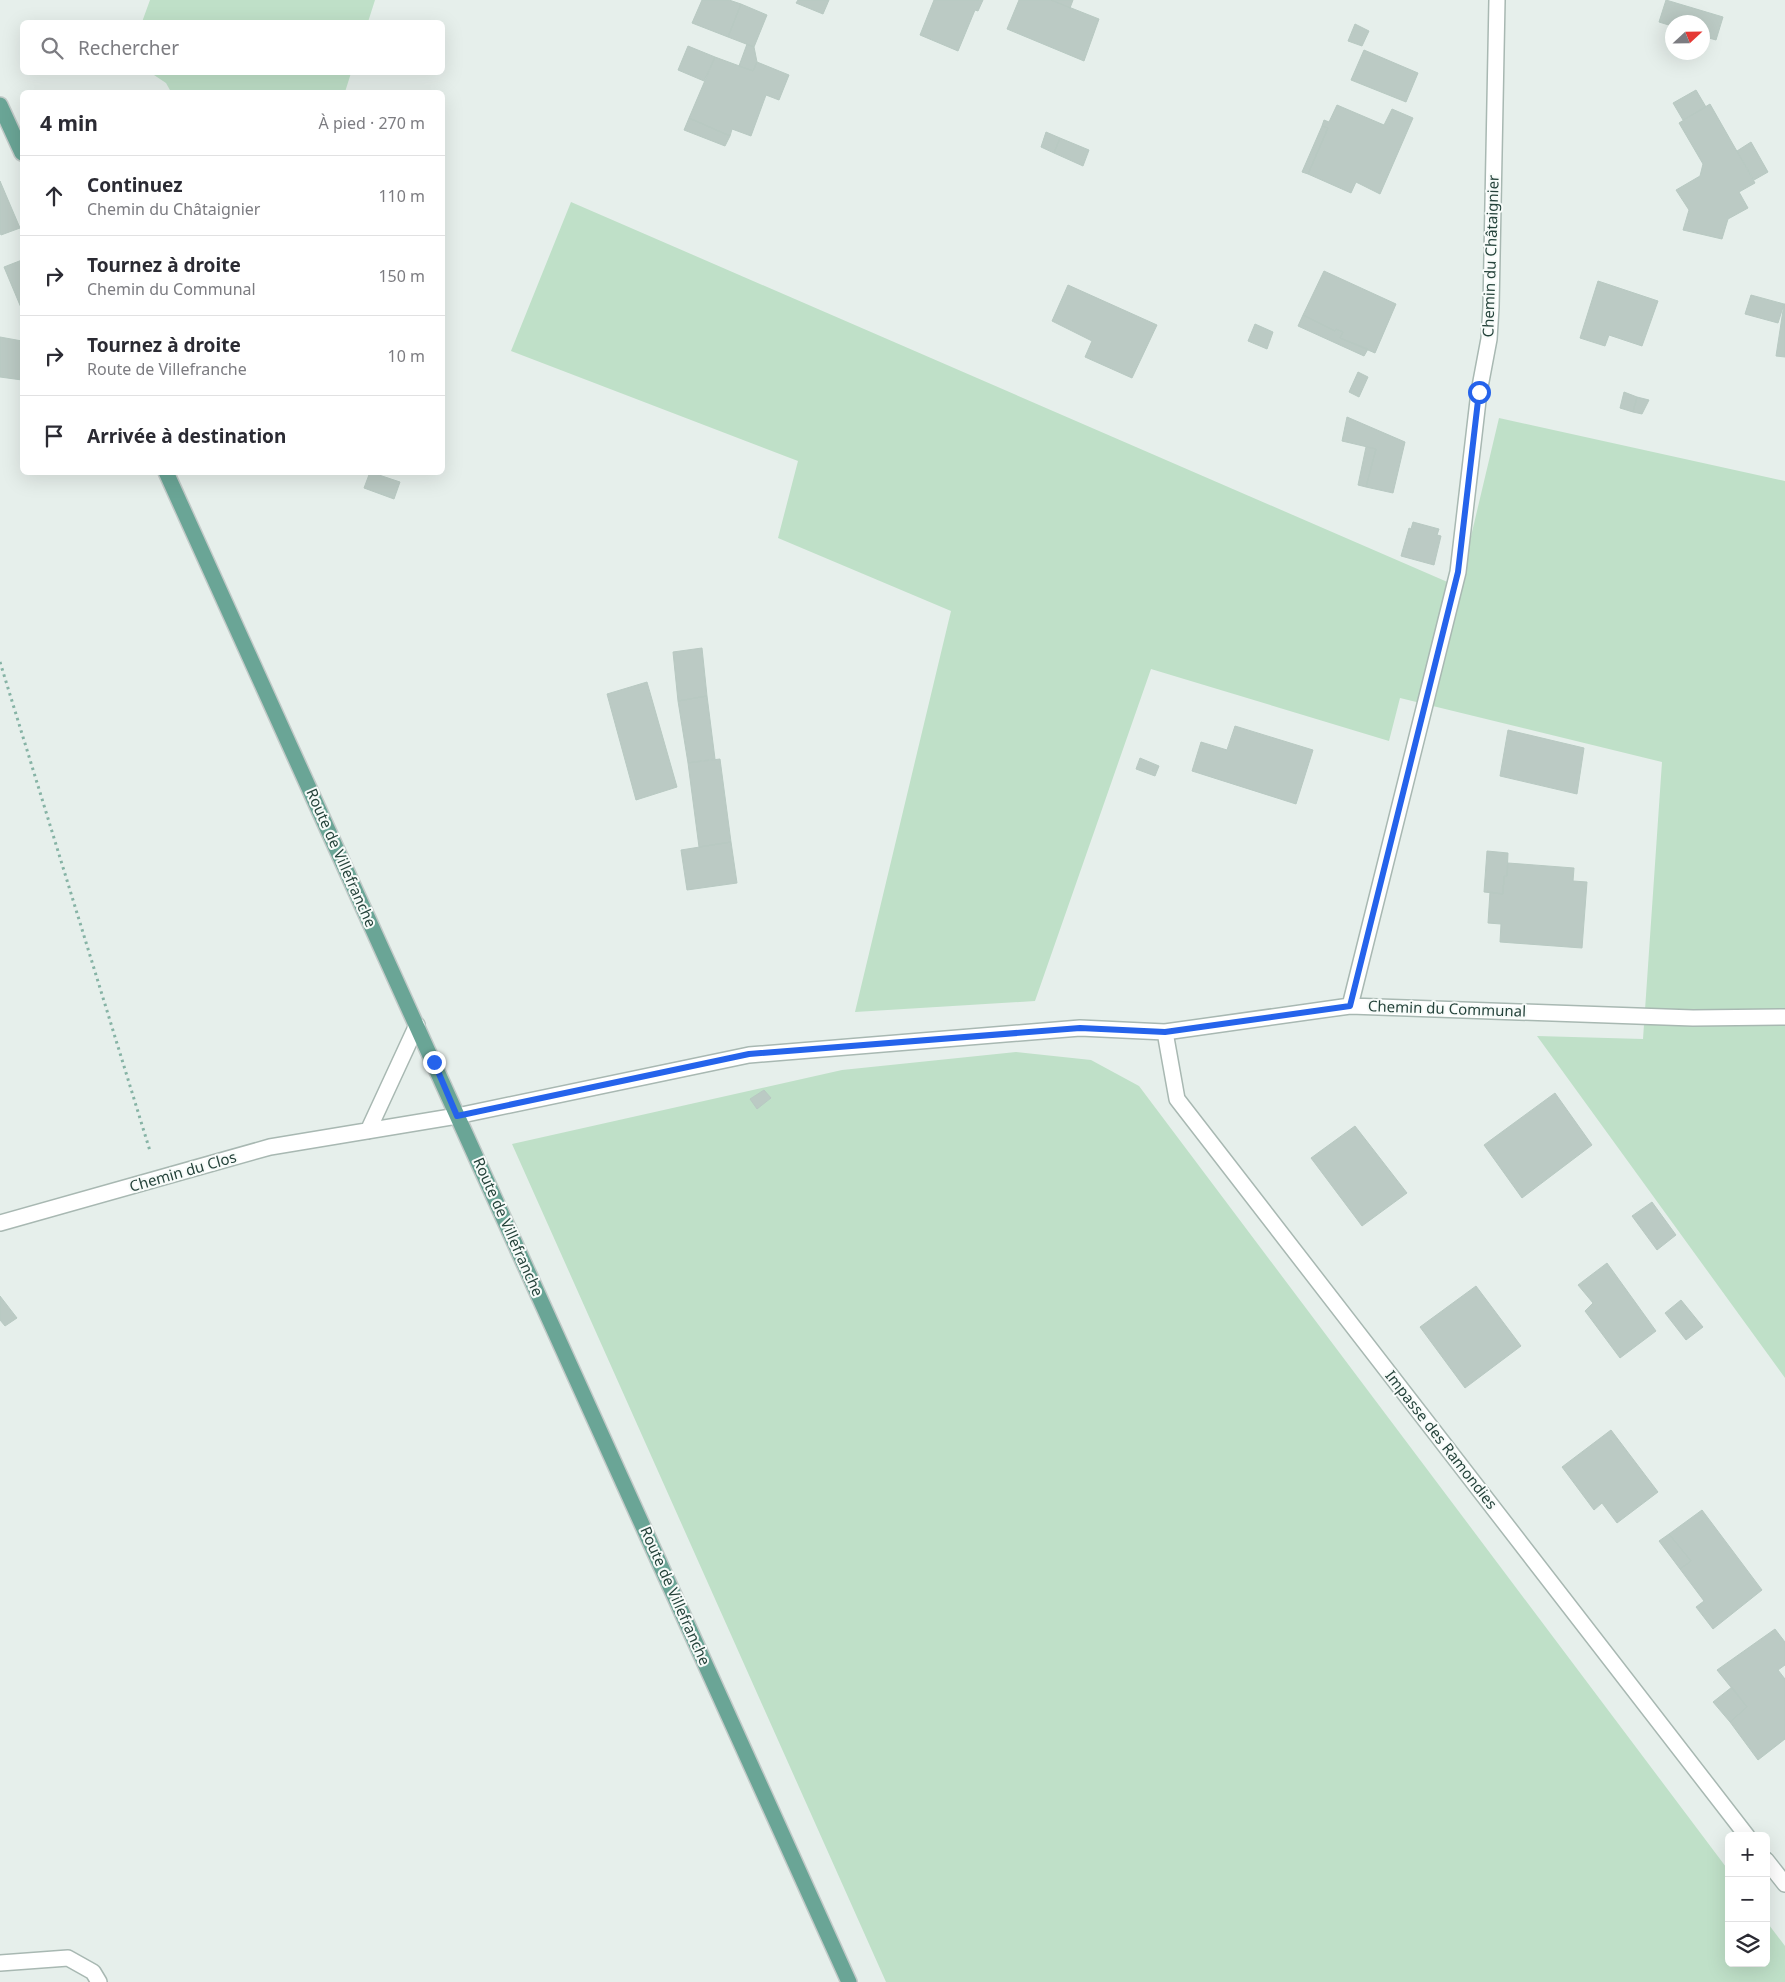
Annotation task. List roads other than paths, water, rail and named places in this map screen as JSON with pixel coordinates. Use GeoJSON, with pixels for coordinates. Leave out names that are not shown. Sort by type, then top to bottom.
{"type":"FeatureCollection","features":[{"type":"Feature","properties":{"kind":"main road"},"geometry":{"type":"LineString","coordinates":[[0,105],[20,149]]}},
{"type":"Feature","properties":{"kind":"main road","name":"Route de Villefranche"},"geometry":{"type":"LineString","coordinates":[[167,475],[849,1982]]}},
{"type":"Feature","properties":{"kind":"street","name":"Chemin du Châtaignier"},"geometry":{"type":"LineString","coordinates":[[1350,1006],[1458,572],[1479,392],[1489,339],[1492,307],[1497,0]]}},
{"type":"Feature","properties":{"kind":"street","name":"Chemin du Communal"},"geometry":{"type":"LineString","coordinates":[[457,1116],[749,1054],[1080,1028],[1165,1032],[1350,1006],[1694,1018],[1785,1017]]}},
{"type":"Feature","properties":{"kind":"street"},"geometry":{"type":"LineString","coordinates":[[368,1131],[417,1025]]}},
{"type":"Feature","properties":{"kind":"street","name":"Impasse des Ramondies"},"geometry":{"type":"LineString","coordinates":[[1165,1032],[1177,1099],[1744,1832]]}},
{"type":"Feature","properties":{"kind":"street","name":"Chemin du Clos"},"geometry":{"type":"LineString","coordinates":[[0,1223],[270,1147],[457,1116]]}},
{"type":"Feature","properties":{"kind":"street"},"geometry":{"type":"LineString","coordinates":[[1770,1865],[1785,1884]]}},
{"type":"Feature","properties":{"kind":"street"},"geometry":{"type":"LineString","coordinates":[[0,1963],[68,1958],[93,1972],[99,1982]]}}]}
